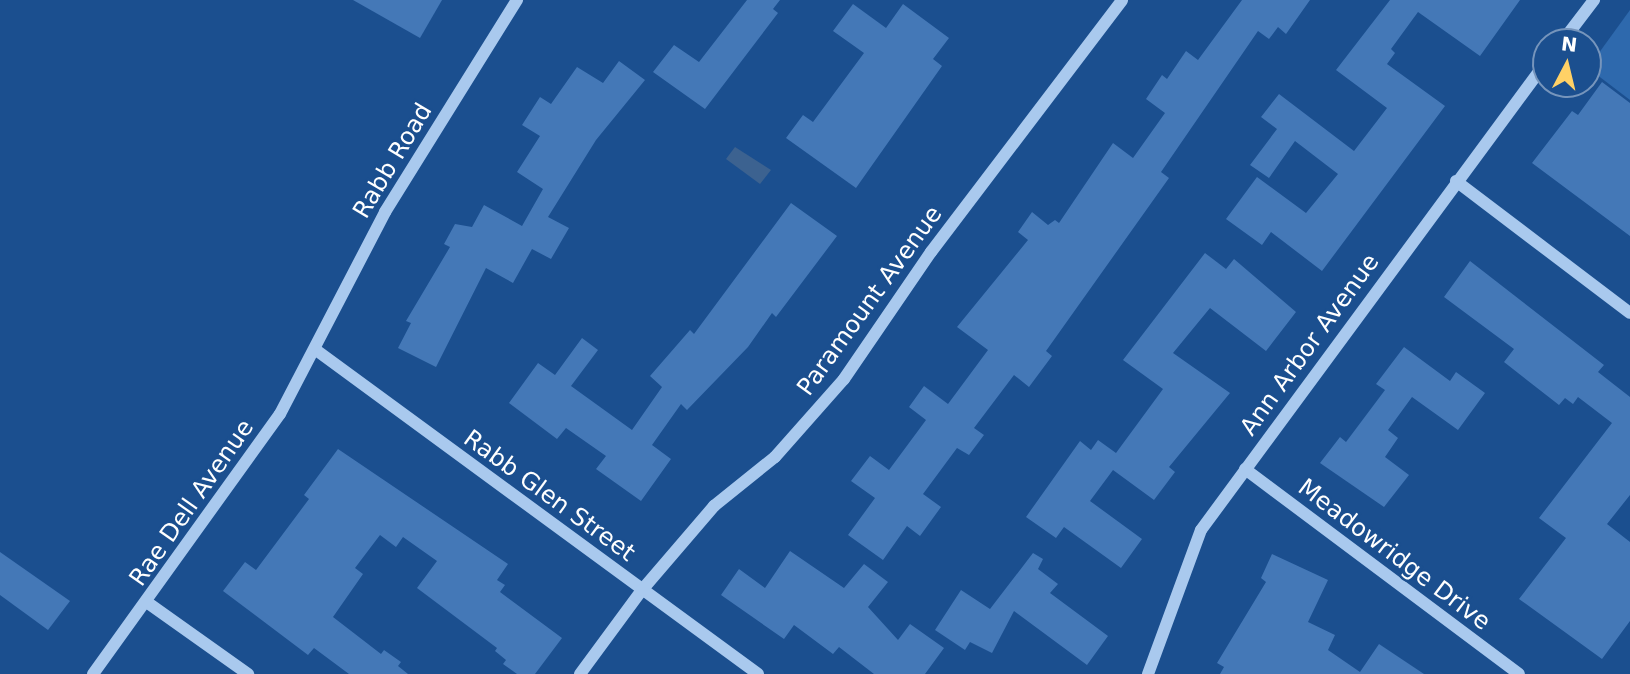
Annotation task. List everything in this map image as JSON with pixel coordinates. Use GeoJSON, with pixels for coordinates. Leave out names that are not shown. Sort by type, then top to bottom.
{"type":"FeatureCollection","features":[{"type":"Feature","properties":{"kind":"street","name":"Rabb Road"},"geometry":{"type":"LineString","coordinates":[[316,350],[385,212],[517,0]]}},
{"type":"Feature","properties":{"kind":"street","name":"Paramount Avenue"},"geometry":{"type":"LineString","coordinates":[[580,674],[642,590],[714,506],[775,457],[844,379],[931,252],[1122,0]]}},
{"type":"Feature","properties":{"kind":"street"},"geometry":{"type":"LineString","coordinates":[[1573,28],[1594,0]]}},
{"type":"Feature","properties":{"kind":"street","name":"Ann Arbor Avenue"},"geometry":{"type":"LineString","coordinates":[[1148,674],[1201,530],[1532,81]]}},
{"type":"Feature","properties":{"kind":"street"},"geometry":{"type":"LineString","coordinates":[[1456,181],[1630,313]]}},
{"type":"Feature","properties":{"kind":"street","name":"Rabb Glen Street"},"geometry":{"type":"LineString","coordinates":[[316,350],[758,674]]}},
{"type":"Feature","properties":{"kind":"street","name":"Rae Dell Avenue"},"geometry":{"type":"LineString","coordinates":[[93,674],[148,603],[280,414],[316,350]]}},
{"type":"Feature","properties":{"kind":"street","name":"Meadowridge Drive"},"geometry":{"type":"LineString","coordinates":[[1245,469],[1519,674]]}},
{"type":"Feature","properties":{"kind":"street"},"geometry":{"type":"LineString","coordinates":[[148,603],[248,674]]}},
{"type":"Feature","properties":{"kind":"shaded area"},"geometry":{"type":"Polygon","coordinates":[[[1630,10],[1630,100],[1602,79],[1602,49],[1630,10]]]}},
{"type":"Feature","properties":{"kind":"shaded area"},"geometry":{"type":"Polygon","coordinates":[[[735,147],[771,170],[760,184],[726,159],[735,147]]]}},
{"type":"Feature","properties":{"kind":"building"},"geometry":{"type":"Polygon","coordinates":[[[353,0],[442,0],[420,38],[353,0]]]}},
{"type":"Feature","properties":{"kind":"building"},"geometry":{"type":"Polygon","coordinates":[[[747,0],[780,0],[773,9],[778,13],[705,109],[653,72],[674,45],[699,62],[747,0]]]}},
{"type":"Feature","properties":{"kind":"building"},"geometry":{"type":"Polygon","coordinates":[[[1242,0],[1310,0],[1286,34],[1278,27],[1269,39],[1258,31],[1161,172],[1169,178],[1046,351],[1052,356],[1029,387],[1014,375],[974,428],[984,435],[969,455],[957,448],[923,494],[941,507],[920,536],[907,526],[883,560],[848,535],[875,498],[851,481],[870,456],[889,470],[926,420],[909,407],[924,386],[948,404],[988,350],[957,327],[1028,240],[1018,232],[1032,212],[1048,225],[1055,220],[1059,223],[1113,143],[1133,158],[1165,113],[1146,99],[1162,75],[1167,79],[1186,51],[1198,60],[1242,0]]]}},
{"type":"Feature","properties":{"kind":"building"},"geometry":{"type":"Polygon","coordinates":[[[1390,0],[1520,0],[1480,56],[1418,12],[1391,49],[1395,53],[1387,64],[1445,106],[1322,271],[1271,232],[1262,245],[1226,219],[1257,177],[1306,213],[1338,174],[1295,141],[1269,178],[1250,165],[1277,129],[1261,117],[1279,94],[1354,151],[1387,108],[1336,70],[1390,0]]]}},
{"type":"Feature","properties":{"kind":"building"},"geometry":{"type":"Polygon","coordinates":[[[853,4],[886,28],[903,4],[949,38],[933,59],[942,66],[856,188],[786,138],[803,115],[813,122],[864,53],[833,31],[853,4]]]}},
{"type":"Feature","properties":{"kind":"building"},"geometry":{"type":"Polygon","coordinates":[[[619,61],[645,80],[596,140],[548,217],[569,228],[551,259],[532,249],[513,283],[486,268],[436,367],[398,348],[411,323],[406,321],[450,247],[444,244],[455,224],[472,227],[484,205],[522,226],[543,189],[517,172],[540,136],[522,125],[540,97],[551,104],[577,67],[603,83],[619,61]]]}},
{"type":"Feature","properties":{"kind":"building"},"geometry":{"type":"Polygon","coordinates":[[[1602,82],[1630,103],[1630,236],[1532,163],[1572,111],[1578,115],[1590,98],[1602,98],[1602,82]]]}},
{"type":"Feature","properties":{"kind":"building"},"geometry":{"type":"Polygon","coordinates":[[[791,203],[837,236],[776,317],[772,313],[748,347],[687,410],[681,404],[652,445],[671,459],[641,501],[596,469],[606,456],[566,428],[557,439],[509,403],[538,363],[555,375],[582,338],[598,350],[571,386],[632,430],[662,387],[650,376],[690,330],[694,334],[791,203]]]}},
{"type":"Feature","properties":{"kind":"building"},"geometry":{"type":"Polygon","coordinates":[[[1205,253],[1226,269],[1234,259],[1296,312],[1266,351],[1210,308],[1173,353],[1230,393],[1169,467],[1175,472],[1154,500],[1113,470],[1090,501],[1142,539],[1121,568],[1064,527],[1056,538],[1026,517],[1080,441],[1091,450],[1098,440],[1116,453],[1163,389],[1123,360],[1205,253]]]}},
{"type":"Feature","properties":{"kind":"building"},"geometry":{"type":"Polygon","coordinates":[[[1470,261],[1604,365],[1598,372],[1630,397],[1630,495],[1607,524],[1630,542],[1630,621],[1602,659],[1519,599],[1566,538],[1539,518],[1612,423],[1578,397],[1573,404],[1565,398],[1559,405],[1504,362],[1514,349],[1444,297],[1470,261]]]}},
{"type":"Feature","properties":{"kind":"building"},"geometry":{"type":"Polygon","coordinates":[[[1404,347],[1450,381],[1456,372],[1485,393],[1458,430],[1412,397],[1388,430],[1398,438],[1385,457],[1409,475],[1384,507],[1320,463],[1340,437],[1346,442],[1385,390],[1376,384],[1404,347]]]}},
{"type":"Feature","properties":{"kind":"building"},"geometry":{"type":"Polygon","coordinates":[[[338,449],[508,564],[497,580],[505,585],[500,592],[562,638],[535,674],[517,674],[503,664],[506,660],[495,651],[497,648],[417,588],[437,561],[403,537],[396,547],[380,535],[355,568],[363,574],[333,617],[381,654],[384,650],[401,662],[398,666],[408,674],[349,674],[314,648],[308,655],[223,591],[245,562],[256,570],[309,499],[304,495],[338,449]]]}},
{"type":"Feature","properties":{"kind":"building"},"geometry":{"type":"Polygon","coordinates":[[[790,551],[844,588],[864,564],[888,582],[868,607],[898,640],[910,624],[944,648],[925,674],[874,674],[839,647],[833,654],[794,625],[784,639],[721,595],[739,569],[765,588],[790,551]]]}},
{"type":"Feature","properties":{"kind":"building"},"geometry":{"type":"Polygon","coordinates":[[[0,552],[70,601],[48,630],[0,595],[0,552]]]}},
{"type":"Feature","properties":{"kind":"building"},"geometry":{"type":"Polygon","coordinates":[[[1033,553],[1043,559],[1038,569],[1058,584],[1050,593],[1108,636],[1087,665],[1014,611],[992,653],[970,642],[965,650],[935,630],[961,590],[990,609],[1033,553]]]}},
{"type":"Feature","properties":{"kind":"building"},"geometry":{"type":"Polygon","coordinates":[[[1272,554],[1328,580],[1308,622],[1335,635],[1328,650],[1360,672],[1379,644],[1424,674],[1220,674],[1224,667],[1217,663],[1266,582],[1261,578],[1272,554]]]}}]}
